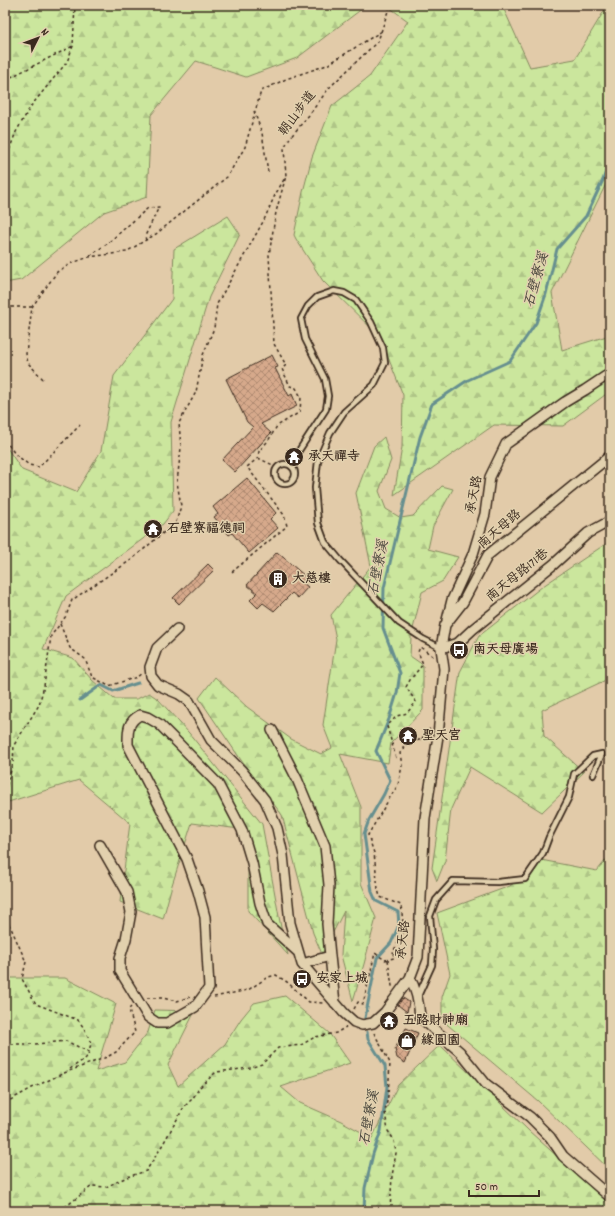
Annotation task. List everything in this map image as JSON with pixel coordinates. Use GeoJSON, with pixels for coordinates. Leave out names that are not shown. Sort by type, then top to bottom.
{"type":"FeatureCollection","features":[{"type":"Feature","properties":{"kind":"street","name":"承天路"},"geometry":{"type":"LineString","coordinates":[[445,625],[452,600],[473,554],[486,514],[490,477],[506,444],[565,402],[610,374]]}},
{"type":"Feature","properties":{"kind":"street","name":"南天母路"},"geometry":{"type":"LineString","coordinates":[[441,648],[445,625],[463,602],[488,555],[610,456]]}},
{"type":"Feature","properties":{"kind":"street","name":"南天母路171巷"},"geometry":{"type":"LineString","coordinates":[[441,648],[458,643],[588,534],[610,520]]}},
{"type":"Feature","properties":{"kind":"street"},"geometry":{"type":"LineString","coordinates":[[177,629],[157,648],[150,667],[151,676],[158,685],[179,694],[189,701],[211,740],[242,771],[265,800],[277,828],[283,855],[290,923],[302,964],[344,1013],[354,1022],[362,1025],[373,1023],[385,1012],[410,978]]}},
{"type":"Feature","properties":{"kind":"street","name":"承天路"},"geometry":{"type":"LineString","coordinates":[[441,648],[444,669],[438,736],[425,818],[418,957],[410,978],[416,988],[420,1017],[460,1052],[486,1084],[530,1116],[550,1137],[563,1156],[610,1197]]}},
{"type":"Feature","properties":{"kind":"street"},"geometry":{"type":"LineString","coordinates":[[100,845],[127,892],[131,912],[126,939],[120,958],[120,971],[148,1017],[157,1023],[167,1023],[195,1007],[209,988],[205,917],[187,859],[128,745],[128,731],[132,720],[140,715],[147,717],[159,724],[218,784],[242,830],[267,924],[298,952]]}},
{"type":"Feature","properties":{"kind":"street"},"geometry":{"type":"LineString","coordinates":[[272,730],[325,846],[329,885],[327,924],[335,1003]]}},
{"type":"Feature","properties":{"kind":"street"},"geometry":{"type":"LineString","coordinates":[[302,964],[330,956]]}},
{"type":"Feature","properties":{"kind":"lane"},"geometry":{"type":"LineString","coordinates":[[292,467],[296,455],[326,409],[328,396],[325,379],[305,339],[302,319],[308,306],[317,297],[334,291],[344,293],[356,300],[371,322],[383,348],[385,363],[374,385],[344,412],[330,433],[318,461],[315,488],[318,523],[325,542],[399,623],[423,639],[441,648]]}},
{"type":"Feature","properties":{"kind":"lane"},"geometry":{"type":"LineString","coordinates":[[286,464],[292,467],[296,473],[294,480],[286,485],[279,483],[275,477],[278,467],[286,464]]}},
{"type":"Feature","properties":{"kind":"lane"},"geometry":{"type":"LineString","coordinates":[[418,997],[432,965],[433,949],[430,916],[436,900],[453,881],[498,882],[525,879],[543,853],[549,837],[569,797],[574,774],[593,756],[602,754],[593,775]]}},
{"type":"Feature","properties":{"kind":"path"},"geometry":{"type":"LineString","coordinates":[[5,160],[16,132],[32,106],[67,62],[73,46],[75,5]]}},
{"type":"Feature","properties":{"kind":"path","name":"朝山步道"},"geometry":{"type":"LineString","coordinates":[[258,458],[259,451],[268,441],[277,426],[300,412],[301,397],[296,388],[290,386],[282,369],[286,365],[274,344],[269,255],[276,212],[286,176],[284,148],[289,138],[309,115],[329,88],[378,41],[390,5]]}},
{"type":"Feature","properties":{"kind":"path"},"geometry":{"type":"LineString","coordinates":[[89,256],[126,252],[146,241],[227,177],[245,147],[254,111],[261,91],[286,79],[327,65],[382,31]]}},
{"type":"Feature","properties":{"kind":"path"},"geometry":{"type":"LineString","coordinates":[[5,80],[73,46]]}},
{"type":"Feature","properties":{"kind":"path"},"geometry":{"type":"LineString","coordinates":[[254,111],[262,133],[268,172]]}},
{"type":"Feature","properties":{"kind":"path"},"geometry":{"type":"LineString","coordinates":[[5,791],[13,763],[14,745],[39,705],[44,686],[52,636],[66,616],[72,600],[131,560],[176,522],[181,506],[177,482],[180,448],[179,423],[196,392],[203,355],[214,328],[217,304],[264,220],[275,195],[286,176]]}},
{"type":"Feature","properties":{"kind":"path"},"geometry":{"type":"LineString","coordinates":[[43,379],[28,363],[26,354],[32,307],[58,272],[72,263],[89,256],[148,208],[159,207],[145,236],[146,241]]}},
{"type":"Feature","properties":{"kind":"path"},"geometry":{"type":"LineString","coordinates":[[5,307],[32,307]]}},
{"type":"Feature","properties":{"kind":"path"},"geometry":{"type":"LineString","coordinates":[[5,440],[15,454],[29,465],[39,467],[80,425]]}},
{"type":"Feature","properties":{"kind":"path"},"geometry":{"type":"LineString","coordinates":[[232,572],[287,526],[284,515],[247,467],[258,458],[278,467]]}},
{"type":"Feature","properties":{"kind":"path"},"geometry":{"type":"LineString","coordinates":[[60,624],[70,648],[85,659],[92,677],[109,686],[137,677],[150,667]]}},
{"type":"Feature","properties":{"kind":"path"},"geometry":{"type":"LineString","coordinates":[[438,736],[411,742],[396,758],[387,726],[396,716],[407,713],[416,702],[406,687],[423,664],[418,652],[420,647],[432,656],[441,648]]}},
{"type":"Feature","properties":{"kind":"path"},"geometry":{"type":"LineString","coordinates":[[403,749],[404,742]]}},
{"type":"Feature","properties":{"kind":"path"},"geometry":{"type":"LineString","coordinates":[[344,1013],[354,1010],[358,1002],[363,1004],[375,953],[385,960],[394,958],[393,952],[404,931],[401,905],[380,897],[374,853],[368,835],[398,785],[402,766],[400,753]]}},
{"type":"Feature","properties":{"kind":"path"},"geometry":{"type":"LineString","coordinates":[[5,919],[11,928],[26,962],[22,979],[36,1004],[78,1020],[84,1028],[91,1043],[86,1058],[64,1073],[5,1103]]}},
{"type":"Feature","properties":{"kind":"path"},"geometry":{"type":"LineString","coordinates":[[388,960],[392,986],[394,987],[390,994],[396,997]]}},
{"type":"Feature","properties":{"kind":"path"},"geometry":{"type":"LineString","coordinates":[[60,1211],[92,1186],[106,1188],[127,1177],[146,1171],[160,1151],[184,1107],[193,1098],[200,1087],[216,1072],[250,1068],[262,1064],[278,1048],[301,1045],[315,1037],[336,1033],[354,1022]]}},
{"type":"Feature","properties":{"kind":"path"},"geometry":{"type":"LineString","coordinates":[[373,1023],[374,1034],[390,1063],[388,1096],[385,1112],[388,1131],[394,1140],[396,1153],[392,1176],[390,1211]]}},
{"type":"Feature","properties":{"kind":"path"},"geometry":{"type":"LineString","coordinates":[[5,1044],[35,1044],[66,1040],[89,1052]]}},
{"type":"Feature","properties":{"kind":"green space"},"geometry":{"type":"Polygon","coordinates":[[[5,5],[367,5],[297,58],[246,77],[196,61],[151,115],[147,197],[104,212],[21,280],[5,283],[5,5]]]}},
{"type":"Feature","properties":{"kind":"green space"},"geometry":{"type":"Polygon","coordinates":[[[386,5],[502,5],[530,67],[575,59],[604,11],[606,5],[610,5],[610,176],[552,293],[562,350],[610,335],[610,393],[609,392],[563,426],[494,425],[394,495],[402,447],[403,395],[380,337],[323,281],[294,235],[312,157],[332,106],[370,76],[408,21],[386,5]]]}},
{"type":"Feature","properties":{"kind":"green space"},"geometry":{"type":"Polygon","coordinates":[[[228,216],[240,234],[209,297],[171,422],[173,511],[163,524],[66,596],[43,649],[73,658],[92,680],[114,699],[137,699],[149,693],[158,699],[189,733],[262,824],[282,933],[288,955],[248,911],[248,830],[192,823],[172,885],[163,919],[120,902],[130,823],[79,780],[5,803],[5,445],[22,470],[76,492],[101,451],[114,376],[172,299],[174,249],[228,216]]]}},
{"type":"Feature","properties":{"kind":"green space"},"geometry":{"type":"Polygon","coordinates":[[[384,437],[391,460],[379,491],[386,509],[401,518],[413,516],[442,486],[453,489],[433,526],[428,549],[458,557],[443,581],[422,592],[411,637],[410,656],[423,665],[423,710],[391,743],[388,763],[340,754],[361,807],[361,883],[376,918],[353,1001],[341,955],[344,911],[322,954],[313,933],[282,815],[243,763],[199,698],[215,677],[247,707],[291,739],[321,754],[332,748],[323,725],[336,639],[331,615],[371,566],[356,493],[374,446],[384,437]]]}},
{"type":"Feature","properties":{"kind":"green space"},"geometry":{"type":"Polygon","coordinates":[[[610,541],[610,678],[542,710],[544,736],[584,772],[542,812],[470,767],[451,809],[445,861],[437,881],[432,868],[460,672],[479,636],[543,586],[610,541]]]}},
{"type":"Feature","properties":{"kind":"green space"},"geometry":{"type":"Polygon","coordinates":[[[610,855],[610,1170],[538,1101],[442,1020],[442,997],[450,974],[437,913],[510,886],[541,860],[597,871],[610,855]]]}},
{"type":"Feature","properties":{"kind":"green space"},"geometry":{"type":"Polygon","coordinates":[[[5,978],[65,978],[116,1004],[96,1071],[125,1062],[148,1032],[155,1010],[195,1011],[168,1065],[178,1086],[225,1044],[241,1019],[254,1003],[285,996],[329,1033],[350,1063],[281,1087],[300,1103],[341,1121],[372,1138],[398,1085],[440,1045],[529,1131],[610,1204],[610,1211],[5,1211],[5,978]]]}},
{"type":"Feature","properties":{"kind":"building"},"geometry":{"type":"Polygon","coordinates":[[[272,355],[278,367],[275,368],[289,396],[292,394],[297,406],[261,424],[271,433],[235,472],[222,460],[253,427],[247,422],[226,379],[272,355]]]}},
{"type":"Feature","properties":{"kind":"building"},"geometry":{"type":"Polygon","coordinates":[[[247,478],[276,513],[270,519],[278,528],[249,553],[232,533],[229,535],[214,517],[218,514],[213,507],[247,478]]]}},
{"type":"Feature","properties":{"kind":"building","name":"石壁寮福德祠"},"geometry":{"type":"Polygon","coordinates":[[[150,522],[160,525],[156,536],[146,533],[150,522]]]}},
{"type":"Feature","properties":{"kind":"building","name":"大慈樓"},"geometry":{"type":"Polygon","coordinates":[[[277,552],[306,577],[302,582],[308,587],[298,598],[292,593],[274,611],[263,603],[258,608],[250,600],[257,593],[247,585],[277,552]]]}},
{"type":"Feature","properties":{"kind":"building"},"geometry":{"type":"Polygon","coordinates":[[[208,564],[214,570],[179,604],[173,598],[208,564]]]}},
{"type":"Feature","properties":{"kind":"building"},"geometry":{"type":"Polygon","coordinates":[[[403,998],[409,1002],[407,1012],[398,1005],[403,998]]]}},
{"type":"Feature","properties":{"kind":"building","name":"緣圓園"},"geometry":{"type":"Polygon","coordinates":[[[406,1028],[418,1033],[405,1063],[397,1058],[395,1049],[406,1028]]]}},
{"type":"Feature","properties":{"kind":"waterway","name":"石壁寮溪"},"geometry":{"type":"LineString","coordinates":[[365,1018],[377,958],[391,943],[399,925],[398,912],[376,901],[372,892],[364,834],[369,820],[390,780],[376,751],[389,719],[397,693],[400,673],[383,628],[384,588],[420,437],[432,404],[468,380],[510,361],[536,323],[546,294],[557,249],[586,216],[603,180],[610,160]]}},
{"type":"Feature","properties":{"kind":"waterway"},"geometry":{"type":"LineString","coordinates":[[80,700],[101,685],[113,691],[138,683]]}},
{"type":"Feature","properties":{"kind":"waterway","name":"石壁寮溪"},"geometry":{"type":"LineString","coordinates":[[364,1211],[365,1188],[373,1154],[381,1131],[387,1087],[385,1066],[368,1039],[367,1032]]}},
{"type":"Feature","properties":{"kind":"place","name":"承天禪寺"},"geometry":{"type":"Point","coordinates":[294,457]}},
{"type":"Feature","properties":{"kind":"place","name":"石壁寮福德祠"},"geometry":{"type":"Point","coordinates":[153,529]}},
{"type":"Feature","properties":{"kind":"place","name":"大慈樓"},"geometry":{"type":"Point","coordinates":[278,579]}},
{"type":"Feature","properties":{"kind":"place","name":"南天母廣場"},"geometry":{"type":"Point","coordinates":[459,650]}},
{"type":"Feature","properties":{"kind":"place","name":"聖天宮"},"geometry":{"type":"Point","coordinates":[408,736]}},
{"type":"Feature","properties":{"kind":"place","name":"安家上城"},"geometry":{"type":"Point","coordinates":[302,979]}},
{"type":"Feature","properties":{"kind":"place","name":"五路財神廟"},"geometry":{"type":"Point","coordinates":[389,1021]}},
{"type":"Feature","properties":{"kind":"place","name":"緣圓園"},"geometry":{"type":"Point","coordinates":[407,1041]}}]}
